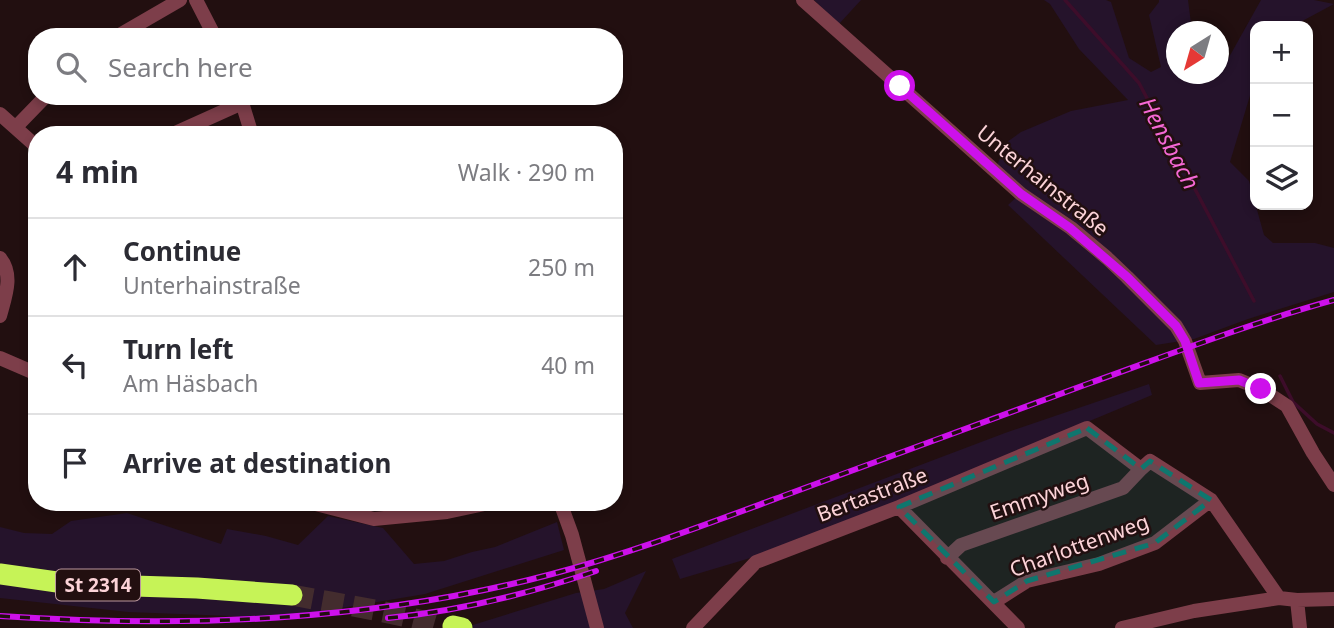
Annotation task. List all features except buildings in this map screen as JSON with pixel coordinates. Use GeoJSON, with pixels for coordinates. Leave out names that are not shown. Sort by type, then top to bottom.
{"type":"FeatureCollection","features":[{"type":"Feature","properties":{"kind":"highway","name":"St 2314"},"geometry":{"type":"LineString","coordinates":[[0,574],[71,584],[197,588],[292,596]]}},
{"type":"Feature","properties":{"kind":"street"},"geometry":{"type":"LineString","coordinates":[[132,28],[180,0]]}},
{"type":"Feature","properties":{"kind":"street"},"geometry":{"type":"LineString","coordinates":[[196,0],[210,28]]}},
{"type":"Feature","properties":{"kind":"street","name":"Unterhainstraße"},"geometry":{"type":"LineString","coordinates":[[803,0],[1012,187],[1070,228],[1127,277],[1176,326],[1185,341],[1199,383],[1239,380],[1261,389],[1287,406],[1334,485]]}},
{"type":"Feature","properties":{"kind":"street"},"geometry":{"type":"LineString","coordinates":[[16,127],[37,105]]}},
{"type":"Feature","properties":{"kind":"street"},"geometry":{"type":"LineString","coordinates":[[190,126],[231,105]]}},
{"type":"Feature","properties":{"kind":"street"},"geometry":{"type":"LineString","coordinates":[[243,105],[249,126]]}},
{"type":"Feature","properties":{"kind":"street"},"geometry":{"type":"LineString","coordinates":[[0,114],[28,138]]}},
{"type":"Feature","properties":{"kind":"street"},"geometry":{"type":"LineString","coordinates":[[0,258],[8,275],[0,316]]}},
{"type":"Feature","properties":{"kind":"street"},"geometry":{"type":"LineString","coordinates":[[0,358],[28,370]]}},
{"type":"Feature","properties":{"kind":"street","name":"Bertastraße"},"geometry":{"type":"LineString","coordinates":[[693,628],[756,562],[899,507],[1087,429],[1141,468]]}},
{"type":"Feature","properties":{"kind":"street"},"geometry":{"type":"LineString","coordinates":[[1141,468],[1150,461],[1211,500],[1279,598]]}},
{"type":"Feature","properties":{"kind":"street","name":"Emmyweg"},"geometry":{"type":"LineString","coordinates":[[947,558],[961,545],[1123,488],[1141,468]]}},
{"type":"Feature","properties":{"kind":"street","name":"Charlottenweg"},"geometry":{"type":"LineString","coordinates":[[994,602],[1027,581],[1099,564],[1155,542],[1211,500]]}},
{"type":"Feature","properties":{"kind":"street"},"geometry":{"type":"LineString","coordinates":[[899,507],[1018,628]]}},
{"type":"Feature","properties":{"kind":"street"},"geometry":{"type":"LineString","coordinates":[[343,511],[374,519],[452,511]]}},
{"type":"Feature","properties":{"kind":"street"},"geometry":{"type":"LineString","coordinates":[[563,511],[597,628]]}},
{"type":"Feature","properties":{"kind":"street"},"geometry":{"type":"LineString","coordinates":[[1122,628],[1194,611],[1279,598],[1334,599]]}},
{"type":"Feature","properties":{"kind":"street"},"geometry":{"type":"LineString","coordinates":[[1297,600],[1300,628]]}},
{"type":"Feature","properties":{"kind":"highlighted area"},"geometry":{"type":"Polygon","coordinates":[[[1087,428],[1141,469],[1150,461],[1211,500],[1155,543],[1027,581],[994,602],[899,507],[1087,428]]]}},
{"type":"Feature","properties":{"kind":"shaded area"},"geometry":{"type":"Polygon","coordinates":[[[814,0],[861,0],[839,24],[814,0]]]}},
{"type":"Feature","properties":{"kind":"shaded area"},"geometry":{"type":"Polygon","coordinates":[[[1044,0],[1111,2],[1129,58],[1151,72],[1161,67],[1149,15],[1159,0],[1188,0],[1191,21],[1166,21],[1166,84],[1229,84],[1229,57],[1261,0],[1314,0],[1334,4],[1302,21],[1250,21],[1250,96],[1230,162],[1249,181],[1250,210],[1257,210],[1264,235],[1273,243],[1315,243],[1334,248],[1334,292],[1194,339],[1156,345],[1008,205],[1020,194],[994,172],[1007,142],[1021,132],[1071,111],[1128,100],[1079,49],[1050,4],[1044,0]]]}},
{"type":"Feature","properties":{"kind":"shaded area"},"geometry":{"type":"Polygon","coordinates":[[[1149,384],[1152,395],[891,504],[747,559],[680,579],[672,559],[1005,433],[1149,384]]]}},
{"type":"Feature","properties":{"kind":"shaded area"},"geometry":{"type":"Polygon","coordinates":[[[127,513],[221,544],[227,529],[298,545],[328,516],[383,528],[414,564],[444,561],[495,547],[557,522],[564,550],[425,594],[282,618],[128,612],[0,598],[0,527],[24,533],[52,534],[71,521],[127,513]]]}},
{"type":"Feature","properties":{"kind":"shaded area"},"geometry":{"type":"Polygon","coordinates":[[[646,571],[625,613],[633,628],[463,628],[576,593],[604,589],[646,571]]]}},
{"type":"Feature","properties":{"kind":"waterway","name":"Hensbach"},"geometry":{"type":"LineString","coordinates":[[1065,0],[1139,83],[1254,301]]}},
{"type":"Feature","properties":{"kind":"waterway","name":"Hensbach"},"geometry":{"type":"LineString","coordinates":[[1280,376],[1293,402],[1317,424],[1334,433]]}},
{"type":"Feature","properties":{"kind":"tunnel"},"geometry":{"type":"LineString","coordinates":[[292,595],[390,613],[447,628]]}},
{"type":"Feature","properties":{"kind":"railway"},"geometry":{"type":"LineString","coordinates":[[0,616],[139,621],[278,618],[416,602],[552,574],[669,538],[1181,350],[1334,300]]}},
{"type":"Feature","properties":{"kind":"railway"},"geometry":{"type":"LineString","coordinates":[[388,618],[493,600],[596,571]]}},
{"type":"Feature","properties":{"kind":"route"},"geometry":{"type":"LineString","coordinates":[[900,86],[1021,194],[1070,228],[1127,277],[1176,326],[1185,341],[1199,383],[1239,380],[1261,389]]}}]}
